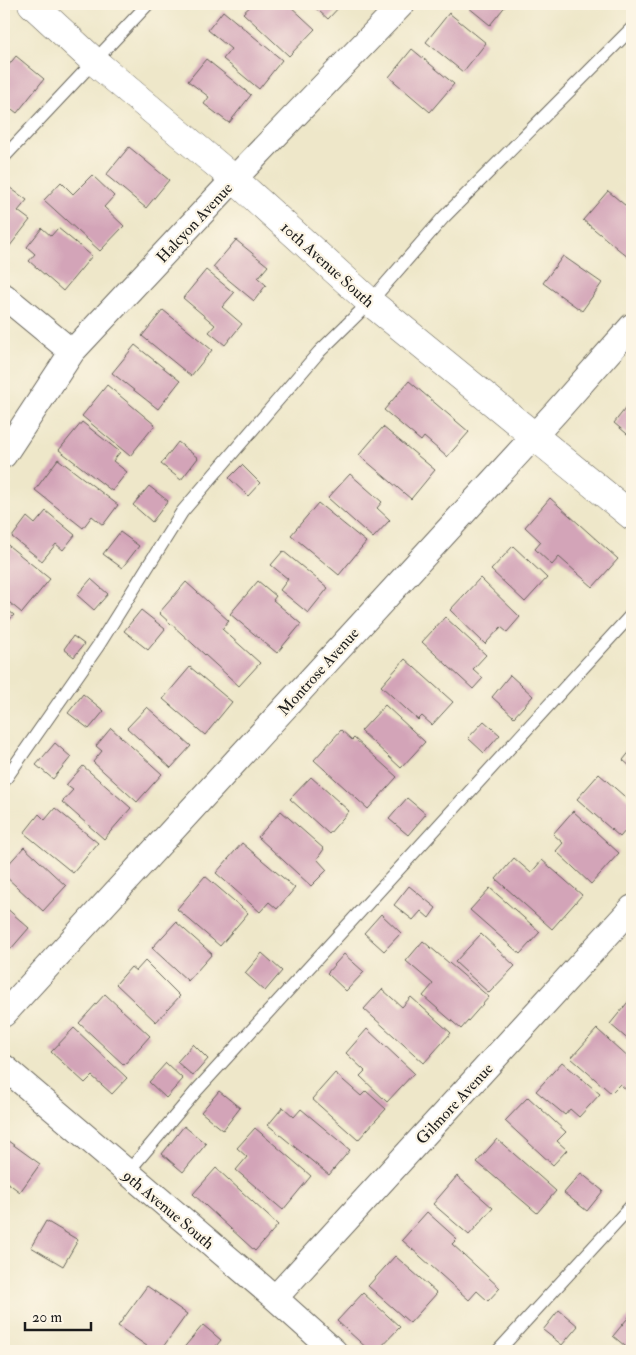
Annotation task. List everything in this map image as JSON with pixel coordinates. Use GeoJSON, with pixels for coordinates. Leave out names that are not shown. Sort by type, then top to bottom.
{"type":"FeatureCollection","features":[{"type":"Feature","properties":{"kind":"street","name":"10th Avenue South"},"geometry":{"type":"LineString","coordinates":[[32,4],[95,62],[234,179],[370,302],[632,516]]}},
{"type":"Feature","properties":{"kind":"street","name":"Halcyon Avenue"},"geometry":{"type":"LineString","coordinates":[[4,455],[72,352],[402,4]]}},
{"type":"Feature","properties":{"kind":"street"},"geometry":{"type":"LineString","coordinates":[[4,296],[72,352]]}},
{"type":"Feature","properties":{"kind":"street","name":"Montrose Avenue"},"geometry":{"type":"LineString","coordinates":[[4,1014],[632,326]]}},
{"type":"Feature","properties":{"kind":"street","name":"Gilmore Avenue"},"geometry":{"type":"LineString","coordinates":[[275,1298],[632,908]]}},
{"type":"Feature","properties":{"kind":"street","name":"9th Avenue South"},"geometry":{"type":"LineString","coordinates":[[4,1067],[275,1298],[334,1351]]}},
{"type":"Feature","properties":{"kind":"lane"},"geometry":{"type":"LineString","coordinates":[[4,157],[148,4]]}},
{"type":"Feature","properties":{"kind":"lane"},"geometry":{"type":"LineString","coordinates":[[4,781],[98,646],[182,512],[319,352],[370,302],[443,218],[632,28]]}},
{"type":"Feature","properties":{"kind":"lane"},"geometry":{"type":"LineString","coordinates":[[127,1173],[197,1090],[632,614]]}},
{"type":"Feature","properties":{"kind":"lane"},"geometry":{"type":"LineString","coordinates":[[498,1351],[632,1205]]}},
{"type":"Feature","properties":{"kind":"building"},"geometry":{"type":"Polygon","coordinates":[[[253,4],[288,4],[315,29],[289,56],[243,13],[253,4]]]}},
{"type":"Feature","properties":{"kind":"building"},"geometry":{"type":"Polygon","coordinates":[[[311,4],[342,4],[328,19],[311,4]]]}},
{"type":"Feature","properties":{"kind":"building"},"geometry":{"type":"Polygon","coordinates":[[[471,4],[507,4],[490,25],[468,7],[471,4]]]}},
{"type":"Feature","properties":{"kind":"building"},"geometry":{"type":"Polygon","coordinates":[[[223,11],[282,60],[259,89],[223,59],[231,49],[208,30],[223,11]]]}},
{"type":"Feature","properties":{"kind":"building"},"geometry":{"type":"Polygon","coordinates":[[[449,13],[486,43],[463,72],[426,42],[449,13]]]}},
{"type":"Feature","properties":{"kind":"building"},"geometry":{"type":"Polygon","coordinates":[[[412,49],[454,84],[430,112],[389,77],[412,49]]]}},
{"type":"Feature","properties":{"kind":"building"},"geometry":{"type":"Polygon","coordinates":[[[16,56],[44,79],[17,113],[4,103],[4,71],[16,56]]]}},
{"type":"Feature","properties":{"kind":"building"},"geometry":{"type":"Polygon","coordinates":[[[206,59],[251,95],[229,123],[204,104],[209,97],[188,81],[206,59]]]}},
{"type":"Feature","properties":{"kind":"building"},"geometry":{"type":"Polygon","coordinates":[[[129,147],[169,180],[146,208],[106,175],[129,147]]]}},
{"type":"Feature","properties":{"kind":"building"},"geometry":{"type":"Polygon","coordinates":[[[92,175],[114,196],[104,207],[124,226],[100,251],[44,200],[61,182],[73,194],[92,175]]]}},
{"type":"Feature","properties":{"kind":"building"},"geometry":{"type":"Polygon","coordinates":[[[6,185],[27,200],[18,211],[30,220],[6,251],[4,249],[4,188],[6,185]]]}},
{"type":"Feature","properties":{"kind":"building"},"geometry":{"type":"Polygon","coordinates":[[[608,191],[632,211],[632,254],[629,258],[583,220],[608,191]]]}},
{"type":"Feature","properties":{"kind":"building"},"geometry":{"type":"Polygon","coordinates":[[[42,228],[51,236],[58,228],[92,256],[63,291],[29,261],[35,254],[27,247],[42,228]]]}},
{"type":"Feature","properties":{"kind":"building"},"geometry":{"type":"Polygon","coordinates":[[[236,240],[268,266],[258,278],[266,285],[254,301],[213,267],[236,240]]]}},
{"type":"Feature","properties":{"kind":"building"},"geometry":{"type":"Polygon","coordinates":[[[563,256],[602,283],[582,311],[543,283],[563,256]]]}},
{"type":"Feature","properties":{"kind":"building"},"geometry":{"type":"Polygon","coordinates":[[[206,270],[234,293],[222,307],[242,324],[225,345],[209,332],[215,325],[183,298],[206,270]]]}},
{"type":"Feature","properties":{"kind":"building"},"geometry":{"type":"Polygon","coordinates":[[[163,310],[212,350],[191,376],[142,336],[163,310]]]}},
{"type":"Feature","properties":{"kind":"building"},"geometry":{"type":"Polygon","coordinates":[[[135,345],[180,381],[158,409],[112,373],[135,345]]]}},
{"type":"Feature","properties":{"kind":"building"},"geometry":{"type":"Polygon","coordinates":[[[409,381],[469,432],[447,457],[424,437],[421,441],[384,410],[409,381]]]}},
{"type":"Feature","properties":{"kind":"building"},"geometry":{"type":"Polygon","coordinates":[[[107,385],[155,425],[130,456],[82,416],[107,385]]]}},
{"type":"Feature","properties":{"kind":"building"},"geometry":{"type":"Polygon","coordinates":[[[632,400],[632,438],[614,423],[632,400]]]}},
{"type":"Feature","properties":{"kind":"building"},"geometry":{"type":"Polygon","coordinates":[[[82,422],[120,452],[113,461],[127,472],[112,491],[59,450],[82,422]]]}},
{"type":"Feature","properties":{"kind":"building"},"geometry":{"type":"Polygon","coordinates":[[[383,427],[435,470],[411,499],[359,455],[383,427]]]}},
{"type":"Feature","properties":{"kind":"building"},"geometry":{"type":"Polygon","coordinates":[[[178,442],[198,458],[181,480],[161,464],[178,442]]]}},
{"type":"Feature","properties":{"kind":"building"},"geometry":{"type":"Polygon","coordinates":[[[58,459],[118,505],[103,525],[92,516],[83,528],[35,490],[58,459]]]}},
{"type":"Feature","properties":{"kind":"building"},"geometry":{"type":"Polygon","coordinates":[[[242,465],[260,483],[248,496],[229,478],[242,465]]]}},
{"type":"Feature","properties":{"kind":"building"},"geometry":{"type":"Polygon","coordinates":[[[350,474],[382,502],[377,508],[390,520],[373,538],[328,498],[350,474]]]}},
{"type":"Feature","properties":{"kind":"building"},"geometry":{"type":"Polygon","coordinates":[[[149,486],[168,501],[152,522],[133,505],[149,486]]]}},
{"type":"Feature","properties":{"kind":"building"},"geometry":{"type":"Polygon","coordinates":[[[550,498],[618,559],[593,587],[559,557],[552,565],[535,549],[541,542],[525,527],[550,498]]]}},
{"type":"Feature","properties":{"kind":"building"},"geometry":{"type":"Polygon","coordinates":[[[318,503],[366,542],[339,575],[291,535],[318,503]]]}},
{"type":"Feature","properties":{"kind":"building"},"geometry":{"type":"Polygon","coordinates":[[[46,511],[75,535],[63,550],[56,544],[42,561],[12,537],[27,517],[35,524],[46,511]]]}},
{"type":"Feature","properties":{"kind":"building"},"geometry":{"type":"Polygon","coordinates":[[[120,532],[139,546],[122,568],[103,554],[120,532]]]}},
{"type":"Feature","properties":{"kind":"building"},"geometry":{"type":"Polygon","coordinates":[[[4,542],[50,579],[22,613],[4,598],[4,542]]]}},
{"type":"Feature","properties":{"kind":"building"},"geometry":{"type":"Polygon","coordinates":[[[513,546],[547,578],[525,602],[491,570],[513,546]]]}},
{"type":"Feature","properties":{"kind":"building"},"geometry":{"type":"Polygon","coordinates":[[[283,551],[328,588],[308,613],[280,590],[288,579],[271,565],[283,551]]]}},
{"type":"Feature","properties":{"kind":"building"},"geometry":{"type":"Polygon","coordinates":[[[480,578],[520,617],[507,632],[501,627],[485,644],[450,610],[480,578]]]}},
{"type":"Feature","properties":{"kind":"building"},"geometry":{"type":"Polygon","coordinates":[[[91,579],[108,594],[94,610],[77,595],[91,579]]]}},
{"type":"Feature","properties":{"kind":"building"},"geometry":{"type":"Polygon","coordinates":[[[258,581],[276,596],[273,600],[301,624],[277,653],[230,614],[258,581]]]}},
{"type":"Feature","properties":{"kind":"building"},"geometry":{"type":"Polygon","coordinates":[[[186,582],[229,621],[222,629],[260,663],[239,686],[159,613],[186,582]]]}},
{"type":"Feature","properties":{"kind":"building"},"geometry":{"type":"Polygon","coordinates":[[[4,607],[14,615],[4,626],[4,607]]]}},
{"type":"Feature","properties":{"kind":"building"},"geometry":{"type":"Polygon","coordinates":[[[141,610],[165,629],[148,650],[124,631],[141,610]]]}},
{"type":"Feature","properties":{"kind":"building"},"geometry":{"type":"Polygon","coordinates":[[[445,617],[486,655],[473,669],[483,678],[473,689],[422,642],[445,617]]]}},
{"type":"Feature","properties":{"kind":"building"},"geometry":{"type":"Polygon","coordinates":[[[73,636],[84,644],[74,657],[64,649],[73,636]]]}},
{"type":"Feature","properties":{"kind":"building"},"geometry":{"type":"Polygon","coordinates":[[[405,659],[453,702],[432,725],[422,716],[418,720],[381,686],[405,659]]]}},
{"type":"Feature","properties":{"kind":"building"},"geometry":{"type":"Polygon","coordinates":[[[190,667],[232,702],[205,735],[163,699],[190,667]]]}},
{"type":"Feature","properties":{"kind":"building"},"geometry":{"type":"Polygon","coordinates":[[[510,675],[533,696],[514,717],[492,697],[510,675]]]}},
{"type":"Feature","properties":{"kind":"building"},"geometry":{"type":"Polygon","coordinates":[[[83,694],[104,711],[89,729],[68,713],[83,694]]]}},
{"type":"Feature","properties":{"kind":"building"},"geometry":{"type":"Polygon","coordinates":[[[385,705],[425,742],[401,768],[361,731],[385,705]]]}},
{"type":"Feature","properties":{"kind":"building"},"geometry":{"type":"Polygon","coordinates":[[[147,707],[191,746],[171,768],[127,728],[147,707]]]}},
{"type":"Feature","properties":{"kind":"building"},"geometry":{"type":"Polygon","coordinates":[[[484,721],[500,735],[484,753],[468,738],[484,721]]]}},
{"type":"Feature","properties":{"kind":"building"},"geometry":{"type":"Polygon","coordinates":[[[111,728],[162,774],[137,802],[93,762],[102,751],[96,746],[111,728]]]}},
{"type":"Feature","properties":{"kind":"building"},"geometry":{"type":"Polygon","coordinates":[[[341,730],[352,740],[354,738],[397,777],[368,809],[314,760],[341,730]]]}},
{"type":"Feature","properties":{"kind":"building"},"geometry":{"type":"Polygon","coordinates":[[[55,743],[71,757],[53,779],[36,765],[55,743]]]}},
{"type":"Feature","properties":{"kind":"building"},"geometry":{"type":"Polygon","coordinates":[[[632,749],[632,768],[623,760],[632,749]]]}},
{"type":"Feature","properties":{"kind":"building"},"geometry":{"type":"Polygon","coordinates":[[[83,766],[131,808],[104,839],[62,802],[73,790],[66,785],[83,766]]]}},
{"type":"Feature","properties":{"kind":"building"},"geometry":{"type":"Polygon","coordinates":[[[599,774],[632,803],[632,823],[620,837],[577,799],[599,774]]]}},
{"type":"Feature","properties":{"kind":"building"},"geometry":{"type":"Polygon","coordinates":[[[311,777],[349,811],[329,834],[290,799],[311,777]]]}},
{"type":"Feature","properties":{"kind":"building"},"geometry":{"type":"Polygon","coordinates":[[[407,798],[426,814],[408,835],[389,819],[407,798]]]}},
{"type":"Feature","properties":{"kind":"building"},"geometry":{"type":"Polygon","coordinates":[[[55,808],[98,843],[73,873],[24,833],[39,814],[45,820],[55,808]]]}},
{"type":"Feature","properties":{"kind":"building"},"geometry":{"type":"Polygon","coordinates":[[[281,811],[324,849],[317,859],[327,870],[311,886],[258,837],[281,811]]]}},
{"type":"Feature","properties":{"kind":"building"},"geometry":{"type":"Polygon","coordinates":[[[573,811],[619,853],[591,884],[556,851],[563,843],[553,834],[573,811]]]}},
{"type":"Feature","properties":{"kind":"building"},"geometry":{"type":"Polygon","coordinates":[[[242,843],[295,888],[277,909],[269,902],[260,912],[216,873],[242,843]]]}},
{"type":"Feature","properties":{"kind":"building"},"geometry":{"type":"Polygon","coordinates":[[[24,847],[66,886],[43,911],[4,875],[4,869],[24,847]]]}},
{"type":"Feature","properties":{"kind":"building"},"geometry":{"type":"Polygon","coordinates":[[[514,858],[531,873],[542,860],[582,895],[552,929],[496,879],[514,858]]]}},
{"type":"Feature","properties":{"kind":"building"},"geometry":{"type":"Polygon","coordinates":[[[205,876],[248,913],[220,946],[177,909],[205,876]]]}},
{"type":"Feature","properties":{"kind":"building"},"geometry":{"type":"Polygon","coordinates":[[[409,886],[436,908],[429,918],[421,911],[413,920],[394,905],[409,886]]]}},
{"type":"Feature","properties":{"kind":"building"},"geometry":{"type":"Polygon","coordinates":[[[490,888],[540,932],[520,954],[470,910],[490,888]]]}},
{"type":"Feature","properties":{"kind":"building"},"geometry":{"type":"Polygon","coordinates":[[[4,906],[29,928],[10,950],[4,945],[4,906]]]}},
{"type":"Feature","properties":{"kind":"building"},"geometry":{"type":"Polygon","coordinates":[[[381,914],[401,933],[384,951],[364,933],[381,914]]]}},
{"type":"Feature","properties":{"kind":"building"},"geometry":{"type":"Polygon","coordinates":[[[176,922],[212,954],[188,981],[152,948],[176,922]]]}},
{"type":"Feature","properties":{"kind":"building"},"geometry":{"type":"Polygon","coordinates":[[[481,934],[515,966],[489,993],[455,962],[481,934]]]}},
{"type":"Feature","properties":{"kind":"building"},"geometry":{"type":"Polygon","coordinates":[[[423,941],[489,997],[461,1029],[423,996],[433,984],[406,961],[423,941]]]}},
{"type":"Feature","properties":{"kind":"building"},"geometry":{"type":"Polygon","coordinates":[[[262,953],[282,971],[265,991],[245,973],[262,953]]]}},
{"type":"Feature","properties":{"kind":"building"},"geometry":{"type":"Polygon","coordinates":[[[344,954],[364,972],[346,991],[327,973],[344,954]]]}},
{"type":"Feature","properties":{"kind":"building"},"geometry":{"type":"Polygon","coordinates":[[[145,961],[180,996],[156,1022],[116,984],[131,967],[136,971],[145,961]]]}},
{"type":"Feature","properties":{"kind":"building"},"geometry":{"type":"Polygon","coordinates":[[[382,989],[402,1007],[411,997],[451,1033],[424,1063],[364,1009],[382,989]]]}},
{"type":"Feature","properties":{"kind":"building"},"geometry":{"type":"Polygon","coordinates":[[[105,994],[150,1036],[124,1065],[79,1023],[105,994]]]}},
{"type":"Feature","properties":{"kind":"building"},"geometry":{"type":"Polygon","coordinates":[[[632,997],[632,1043],[610,1024],[632,997]]]}},
{"type":"Feature","properties":{"kind":"building"},"geometry":{"type":"Polygon","coordinates":[[[74,1028],[127,1078],[112,1094],[92,1076],[85,1083],[51,1052],[74,1028]]]}},
{"type":"Feature","properties":{"kind":"building"},"geometry":{"type":"Polygon","coordinates":[[[367,1029],[414,1073],[387,1102],[360,1076],[365,1071],[346,1053],[367,1029]]]}},
{"type":"Feature","properties":{"kind":"building"},"geometry":{"type":"Polygon","coordinates":[[[597,1029],[632,1061],[632,1095],[620,1084],[611,1093],[571,1058],[597,1029]]]}},
{"type":"Feature","properties":{"kind":"building"},"geometry":{"type":"Polygon","coordinates":[[[193,1044],[208,1059],[193,1076],[177,1062],[193,1044]]]}},
{"type":"Feature","properties":{"kind":"building"},"geometry":{"type":"Polygon","coordinates":[[[562,1062],[600,1094],[579,1117],[570,1109],[565,1115],[536,1091],[562,1062]]]}},
{"type":"Feature","properties":{"kind":"building"},"geometry":{"type":"Polygon","coordinates":[[[166,1063],[183,1079],[166,1098],[149,1082],[166,1063]]]}},
{"type":"Feature","properties":{"kind":"building"},"geometry":{"type":"Polygon","coordinates":[[[335,1073],[361,1096],[366,1091],[386,1109],[358,1140],[312,1099],[335,1073]]]}},
{"type":"Feature","properties":{"kind":"building"},"geometry":{"type":"Polygon","coordinates":[[[219,1091],[240,1108],[223,1130],[201,1112],[219,1091]]]}},
{"type":"Feature","properties":{"kind":"building"},"geometry":{"type":"Polygon","coordinates":[[[528,1097],[566,1132],[557,1141],[567,1150],[553,1165],[505,1121],[528,1097]]]}},
{"type":"Feature","properties":{"kind":"building"},"geometry":{"type":"Polygon","coordinates":[[[283,1107],[294,1117],[301,1109],[350,1150],[329,1175],[268,1125],[283,1107]]]}},
{"type":"Feature","properties":{"kind":"building"},"geometry":{"type":"Polygon","coordinates":[[[184,1126],[206,1144],[183,1172],[162,1154],[184,1126]]]}},
{"type":"Feature","properties":{"kind":"building"},"geometry":{"type":"Polygon","coordinates":[[[255,1128],[311,1176],[283,1210],[236,1170],[247,1157],[237,1148],[255,1128]]]}},
{"type":"Feature","properties":{"kind":"building"},"geometry":{"type":"Polygon","coordinates":[[[4,1138],[40,1164],[20,1192],[4,1180],[4,1138]]]}},
{"type":"Feature","properties":{"kind":"building"},"geometry":{"type":"Polygon","coordinates":[[[497,1139],[556,1191],[537,1213],[477,1162],[497,1139]]]}},
{"type":"Feature","properties":{"kind":"building"},"geometry":{"type":"Polygon","coordinates":[[[216,1168],[278,1225],[255,1251],[193,1194],[216,1168]]]}},
{"type":"Feature","properties":{"kind":"building"},"geometry":{"type":"Polygon","coordinates":[[[581,1173],[603,1191],[587,1211],[564,1193],[581,1173]]]}},
{"type":"Feature","properties":{"kind":"building"},"geometry":{"type":"Polygon","coordinates":[[[457,1176],[493,1208],[469,1235],[433,1204],[457,1176]]]}},
{"type":"Feature","properties":{"kind":"building"},"geometry":{"type":"Polygon","coordinates":[[[427,1212],[457,1239],[452,1244],[500,1288],[488,1301],[477,1291],[469,1300],[402,1240],[427,1212]]]}},
{"type":"Feature","properties":{"kind":"building"},"geometry":{"type":"Polygon","coordinates":[[[46,1221],[78,1240],[63,1266],[31,1247],[46,1221]]]}},
{"type":"Feature","properties":{"kind":"building"},"geometry":{"type":"Polygon","coordinates":[[[395,1256],[437,1293],[410,1323],[368,1286],[395,1256]]]}},
{"type":"Feature","properties":{"kind":"building"},"geometry":{"type":"Polygon","coordinates":[[[147,1286],[187,1314],[160,1351],[154,1351],[118,1326],[147,1286]]]}},
{"type":"Feature","properties":{"kind":"building"},"geometry":{"type":"Polygon","coordinates":[[[363,1293],[400,1327],[377,1351],[370,1351],[337,1321],[363,1293]]]}},
{"type":"Feature","properties":{"kind":"building"},"geometry":{"type":"Polygon","coordinates":[[[559,1310],[578,1326],[562,1345],[543,1330],[559,1310]]]}},
{"type":"Feature","properties":{"kind":"building"},"geometry":{"type":"Polygon","coordinates":[[[632,1313],[632,1351],[631,1351],[613,1336],[632,1313]]]}},
{"type":"Feature","properties":{"kind":"building"},"geometry":{"type":"Polygon","coordinates":[[[203,1325],[221,1340],[212,1351],[181,1351],[203,1325]]]}}]}
